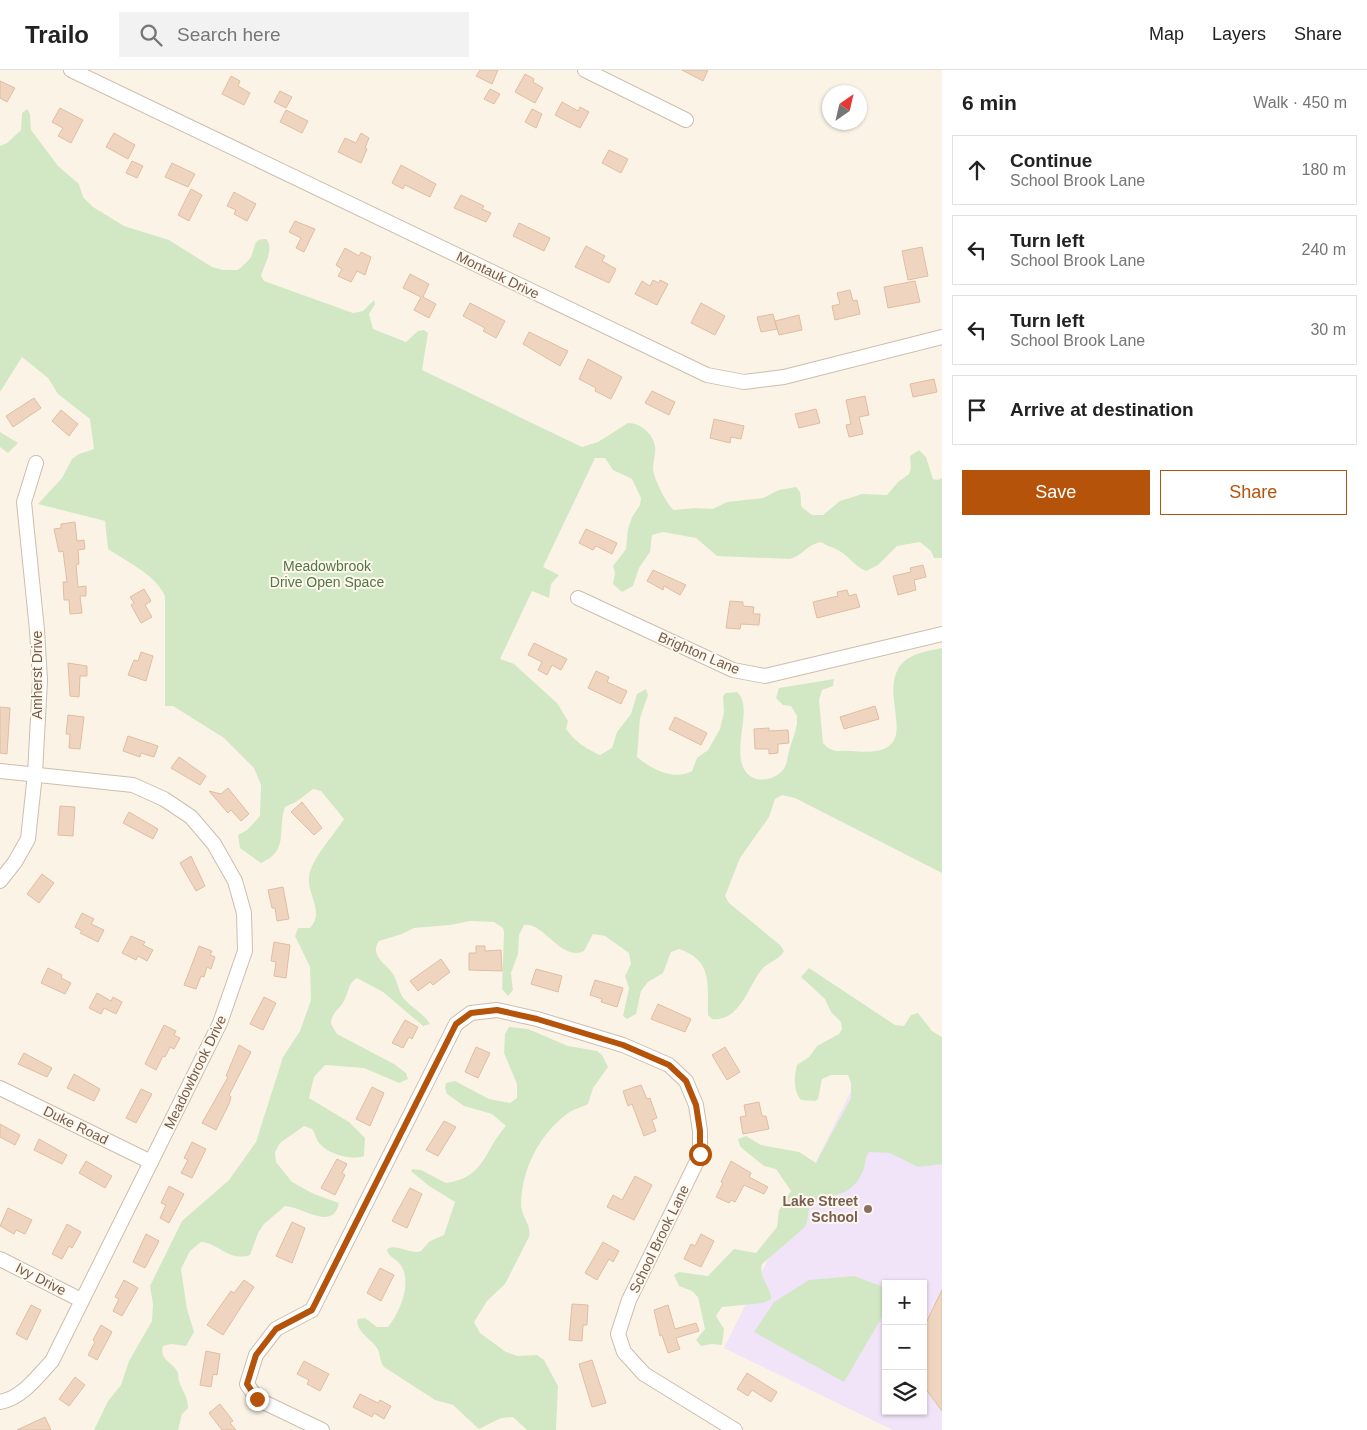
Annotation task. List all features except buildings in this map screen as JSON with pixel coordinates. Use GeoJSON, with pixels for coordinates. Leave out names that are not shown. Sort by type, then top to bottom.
{"type":"FeatureCollection","features":[{"type":"Feature","properties":{"kind":"street","name":"Montauk Drive"},"geometry":{"type":"LineString","coordinates":[[71,70],[707,375],[744,382],[784,377],[942,337]]}},
{"type":"Feature","properties":{"kind":"street"},"geometry":{"type":"LineString","coordinates":[[585,70],[686,120]]}},
{"type":"Feature","properties":{"kind":"street","name":"Amherst Drive"},"geometry":{"type":"LineString","coordinates":[[0,881],[15,862],[28,839],[35,774],[40,680],[24,502],[36,463]]}},
{"type":"Feature","properties":{"kind":"street","name":"Brighton Lane"},"geometry":{"type":"LineString","coordinates":[[578,598],[733,670],[765,676],[942,634]]}},
{"type":"Feature","properties":{"kind":"street","name":"Meadowbrook Drive"},"geometry":{"type":"LineString","coordinates":[[0,770],[133,785],[164,799],[191,817],[214,844],[235,881],[244,913],[245,951],[220,1024],[52,1361],[31,1384],[6,1401],[0,1402]]}},
{"type":"Feature","properties":{"kind":"street","name":"School Brook Lane"},"geometry":{"type":"LineString","coordinates":[[322,1430],[257,1399],[247,1384],[256,1355],[276,1329],[312,1310],[456,1024],[471,1013],[497,1010],[537,1019],[623,1045],[669,1065],[686,1081],[696,1105],[700,1131],[700,1154],[629,1300],[618,1334],[624,1352],[644,1374],[735,1430]]}},
{"type":"Feature","properties":{"kind":"street","name":"Duke Road"},"geometry":{"type":"LineString","coordinates":[[0,1088],[151,1162]]}},
{"type":"Feature","properties":{"kind":"street","name":"Ivy Drive"},"geometry":{"type":"LineString","coordinates":[[0,1258],[81,1300]]}},
{"type":"Feature","properties":{"kind":"shaded area","name":"Lake Street School"},"geometry":{"type":"Polygon","coordinates":[[[856,1081],[942,1133],[942,1430],[893,1430],[724,1348],[856,1081]]]}},
{"type":"Feature","properties":{"kind":"green space","name":"Meadowbrook Drive Open Space"},"geometry":{"type":"Polygon","coordinates":[[[27,109],[30,114],[31,130],[58,166],[79,184],[83,197],[93,207],[124,226],[169,240],[212,267],[223,270],[238,270],[250,259],[257,241],[266,239],[269,252],[261,276],[264,281],[353,313],[363,311],[374,300],[375,304],[369,314],[373,329],[406,342],[418,331],[424,330],[428,333],[422,370],[582,447],[598,442],[628,423],[642,427],[649,433],[654,442],[653,469],[658,485],[674,510],[713,509],[727,502],[763,498],[779,490],[796,487],[800,492],[801,505],[804,509],[812,515],[823,515],[840,501],[862,494],[887,495],[898,482],[909,474],[911,468],[910,456],[919,450],[926,457],[933,479],[942,478],[942,558],[934,558],[931,551],[920,542],[897,546],[878,565],[866,571],[841,552],[819,542],[790,559],[717,556],[696,538],[663,532],[652,535],[650,552],[639,568],[633,586],[622,592],[613,584],[615,573],[613,566],[626,549],[628,529],[632,517],[640,505],[641,498],[632,479],[613,470],[605,458],[595,458],[543,567],[559,575],[551,584],[549,598],[532,591],[500,659],[514,664],[557,703],[568,721],[566,729],[573,738],[600,755],[612,748],[617,732],[631,714],[637,694],[646,689],[648,695],[640,718],[637,757],[649,766],[670,774],[678,775],[692,771],[697,758],[708,750],[720,729],[724,712],[723,696],[726,693],[737,692],[742,698],[744,707],[740,750],[741,760],[744,769],[749,775],[761,780],[775,776],[785,767],[797,724],[797,716],[791,706],[783,705],[776,698],[779,688],[834,679],[833,686],[822,690],[819,700],[823,743],[829,749],[836,751],[875,751],[889,746],[895,738],[897,726],[894,683],[898,669],[911,657],[942,648],[942,873],[795,798],[782,795],[775,799],[769,817],[740,858],[725,896],[729,903],[780,945],[784,951],[763,968],[737,1009],[730,1015],[722,1018],[712,1019],[708,1015],[708,985],[703,968],[698,960],[679,949],[671,952],[663,973],[648,982],[641,991],[636,1014],[627,1019],[623,1016],[629,988],[625,976],[631,964],[629,953],[605,936],[593,934],[584,951],[576,953],[560,947],[531,925],[524,925],[519,935],[518,954],[511,973],[513,990],[508,996],[502,989],[504,932],[503,928],[494,922],[470,921],[414,928],[379,941],[376,946],[377,955],[393,974],[402,996],[430,1024],[423,1026],[383,992],[357,978],[350,985],[343,1002],[334,1013],[331,1024],[337,1034],[394,1064],[406,1073],[408,1079],[399,1083],[364,1068],[325,1065],[314,1077],[309,1098],[349,1122],[365,1138],[364,1156],[353,1158],[340,1156],[328,1150],[319,1143],[312,1129],[304,1126],[280,1143],[275,1152],[276,1162],[292,1182],[314,1194],[339,1203],[336,1211],[331,1216],[324,1217],[285,1206],[264,1224],[258,1233],[250,1255],[236,1256],[213,1245],[201,1242],[190,1251],[181,1269],[187,1309],[194,1332],[186,1346],[171,1344],[163,1346],[162,1351],[165,1358],[176,1369],[187,1400],[188,1408],[182,1414],[178,1430],[94,1430],[108,1401],[121,1385],[129,1361],[152,1321],[153,1304],[150,1286],[182,1221],[229,1180],[256,1142],[283,1057],[300,1031],[311,1000],[310,967],[295,936],[298,928],[310,928],[316,916],[309,877],[318,855],[344,819],[321,791],[313,789],[296,802],[285,807],[279,846],[270,858],[261,863],[240,848],[238,835],[247,830],[260,816],[261,785],[254,768],[224,738],[173,706],[165,706],[165,596],[155,581],[148,575],[108,549],[105,521],[38,504],[62,478],[72,459],[79,454],[94,449],[90,419],[58,394],[48,378],[22,357],[0,392],[0,146],[7,143],[21,130],[22,113],[27,109]]]}},
{"type":"Feature","properties":{"kind":"green space"},"geometry":{"type":"Polygon","coordinates":[[[0,432],[18,443],[8,453],[0,447],[0,432]]]}},
{"type":"Feature","properties":{"kind":"green space"},"geometry":{"type":"Polygon","coordinates":[[[809,968],[895,1025],[904,1026],[911,1015],[918,1013],[932,1031],[942,1037],[942,1164],[918,1167],[890,1153],[869,1152],[863,1172],[856,1183],[840,1194],[814,1201],[811,1204],[804,1228],[762,1264],[763,1278],[771,1299],[763,1303],[722,1307],[716,1316],[724,1329],[722,1345],[701,1346],[696,1340],[705,1329],[698,1297],[692,1291],[679,1286],[674,1275],[679,1272],[708,1276],[734,1249],[756,1253],[777,1227],[779,1210],[791,1191],[776,1169],[764,1166],[740,1146],[738,1139],[746,1136],[761,1145],[799,1152],[816,1163],[851,1098],[851,1083],[848,1075],[831,1075],[822,1079],[818,1099],[815,1101],[801,1100],[795,1088],[797,1065],[809,1057],[817,1046],[839,1034],[842,1029],[841,1022],[831,1012],[825,999],[801,977],[809,968]]]}},
{"type":"Feature","properties":{"kind":"green space"},"geometry":{"type":"Polygon","coordinates":[[[509,1027],[528,1029],[568,1046],[597,1051],[602,1055],[608,1067],[593,1088],[588,1104],[569,1112],[557,1122],[540,1142],[529,1166],[522,1191],[521,1209],[529,1229],[529,1237],[505,1284],[487,1301],[474,1322],[480,1333],[506,1352],[518,1356],[537,1355],[544,1360],[558,1386],[556,1430],[527,1430],[513,1417],[501,1418],[479,1429],[453,1405],[435,1400],[384,1367],[377,1348],[363,1333],[357,1322],[358,1319],[365,1318],[377,1327],[388,1327],[397,1313],[405,1288],[404,1271],[387,1249],[395,1247],[417,1252],[421,1251],[430,1241],[444,1235],[455,1202],[429,1186],[411,1171],[412,1169],[421,1170],[446,1183],[459,1180],[476,1169],[506,1126],[492,1114],[464,1106],[447,1094],[445,1088],[446,1083],[455,1081],[489,1099],[510,1103],[517,1098],[517,1084],[504,1053],[505,1034],[509,1027]]]}},
{"type":"Feature","properties":{"kind":"green space"},"geometry":{"type":"Polygon","coordinates":[[[854,1276],[882,1286],[882,1317],[844,1382],[754,1332],[774,1302],[809,1280],[854,1276]]]}},
{"type":"Feature","properties":{"kind":"place","name":"Lake Street School"},"geometry":{"type":"Point","coordinates":[868,1209]}},
{"type":"Feature","properties":{"kind":"route"},"geometry":{"type":"LineString","coordinates":[[257,1399],[247,1384],[256,1355],[276,1329],[312,1310],[456,1024],[471,1013],[497,1010],[537,1019],[623,1045],[669,1065],[686,1081],[696,1105],[700,1131],[700,1154]]}}]}
